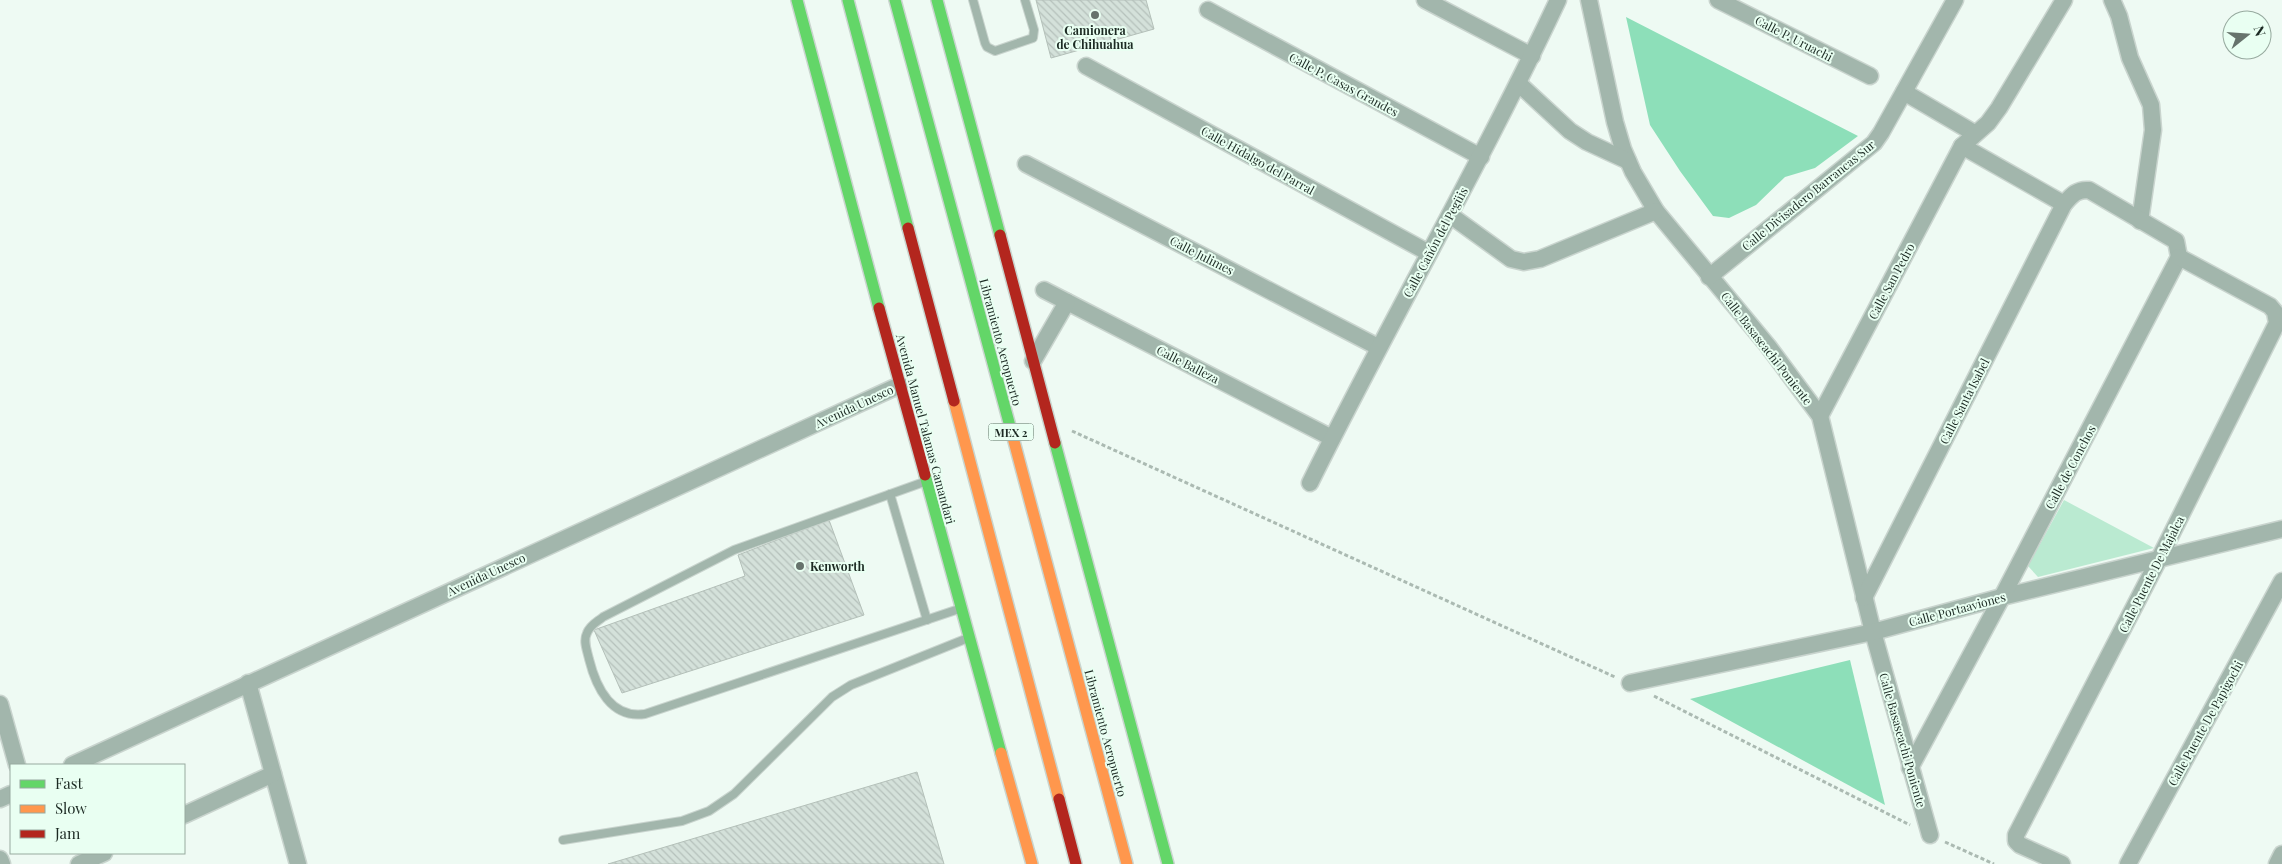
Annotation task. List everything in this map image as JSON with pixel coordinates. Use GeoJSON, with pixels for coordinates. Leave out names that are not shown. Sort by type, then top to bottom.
{"type":"FeatureCollection","features":[{"type":"Feature","properties":{"kind":"main road","name":"Avenida Manuel Talamas Camandari"},"geometry":{"type":"LineString","coordinates":[[797,0],[900,385],[1032,864]]}},
{"type":"Feature","properties":{"kind":"main road"},"geometry":{"type":"LineString","coordinates":[[848,0],[1076,864]]}},
{"type":"Feature","properties":{"kind":"main road","name":"Libramiento Aeropuerto"},"geometry":{"type":"LineString","coordinates":[[895,0],[1127,864]]}},
{"type":"Feature","properties":{"kind":"main road"},"geometry":{"type":"LineString","coordinates":[[937,0],[1168,864]]}},
{"type":"Feature","properties":{"kind":"street"},"geometry":{"type":"LineString","coordinates":[[1425,0],[1532,56]]}},
{"type":"Feature","properties":{"kind":"street","name":"Calle Cañón del Pegüis"},"geometry":{"type":"LineString","coordinates":[[1310,483],[1378,347],[1481,157],[1558,0]]}},
{"type":"Feature","properties":{"kind":"street","name":"Calle Basaseachi Poniente"},"geometry":{"type":"LineString","coordinates":[[1590,0],[1615,122],[1628,160],[1656,211],[1768,346],[1820,416],[1864,598],[1930,836]]}},
{"type":"Feature","properties":{"kind":"street","name":"Calle P. Uruachi"},"geometry":{"type":"LineString","coordinates":[[1718,0],[1870,76]]}},
{"type":"Feature","properties":{"kind":"street","name":"Calle Divisadero Barrancas Sur"},"geometry":{"type":"LineString","coordinates":[[1709,277],[1874,143],[1955,0]]}},
{"type":"Feature","properties":{"kind":"street","name":"Calle San Pedro"},"geometry":{"type":"LineString","coordinates":[[1820,416],[1962,146],[1974,133],[1988,123],[1999,108],[2064,0]]}},
{"type":"Feature","properties":{"kind":"street"},"geometry":{"type":"LineString","coordinates":[[2112,0],[2119,16],[2130,58],[2151,105],[2153,130],[2140,221]]}},
{"type":"Feature","properties":{"kind":"street","name":"Calle P. Casas Grandes"},"geometry":{"type":"LineString","coordinates":[[1208,10],[1481,157]]}},
{"type":"Feature","properties":{"kind":"street","name":"Calle Hidalgo del Parral"},"geometry":{"type":"LineString","coordinates":[[1086,66],[1429,253]]}},
{"type":"Feature","properties":{"kind":"street"},"geometry":{"type":"LineString","coordinates":[[1518,84],[1570,131],[1587,142],[1628,160]]}},
{"type":"Feature","properties":{"kind":"street"},"geometry":{"type":"LineString","coordinates":[[1904,92],[1974,133]]}},
{"type":"Feature","properties":{"kind":"street"},"geometry":{"type":"LineString","coordinates":[[1962,146],[2064,204],[2074,192],[2089,190],[2176,241],[2179,257]]}},
{"type":"Feature","properties":{"kind":"street","name":"Calle Julimes"},"geometry":{"type":"LineString","coordinates":[[1026,164],[1378,347]]}},
{"type":"Feature","properties":{"kind":"street","name":"Calle Santa Isabel"},"geometry":{"type":"LineString","coordinates":[[1864,598],[2064,204]]}},
{"type":"Feature","properties":{"kind":"street"},"geometry":{"type":"LineString","coordinates":[[1450,215],[1511,259],[1524,262],[1540,259],[1656,211]]}},
{"type":"Feature","properties":{"kind":"street","name":"Calle Puente De Majalca"},"geometry":{"type":"LineString","coordinates":[[2062,864],[2016,841],[2016,835],[2159,559],[2276,327],[2277,316],[2270,306],[2179,257]]}},
{"type":"Feature","properties":{"kind":"street","name":"Calle de Conchos"},"geometry":{"type":"LineString","coordinates":[[1910,768],[2002,597],[2179,257]]}},
{"type":"Feature","properties":{"kind":"street","name":"Calle Balleza"},"geometry":{"type":"LineString","coordinates":[[1044,290],[1332,438]]}},
{"type":"Feature","properties":{"kind":"street"},"geometry":{"type":"LineString","coordinates":[[1034,361],[1067,302]]}},
{"type":"Feature","properties":{"kind":"street","name":"Avenida Unesco"},"geometry":{"type":"LineString","coordinates":[[74,764],[900,385]]}},
{"type":"Feature","properties":{"kind":"street","name":"Calle Portaaviones"},"geometry":{"type":"LineString","coordinates":[[1630,683],[1873,632],[2002,597],[2282,529]]}},
{"type":"Feature","properties":{"kind":"street","name":"Calle Puente De Papigochi"},"geometry":{"type":"LineString","coordinates":[[2128,864],[2282,581]]}},
{"type":"Feature","properties":{"kind":"street"},"geometry":{"type":"LineString","coordinates":[[248,683],[273,774],[294,863]]}},
{"type":"Feature","properties":{"kind":"street"},"geometry":{"type":"LineString","coordinates":[[0,704],[17,764]]}},
{"type":"Feature","properties":{"kind":"street"},"geometry":{"type":"LineString","coordinates":[[185,815],[273,774]]}},
{"type":"Feature","properties":{"kind":"street"},"geometry":{"type":"LineString","coordinates":[[80,864],[102,854]]}},
{"type":"Feature","properties":{"kind":"street"},"geometry":{"type":"LineString","coordinates":[[2277,864],[2282,854]]}},
{"type":"Feature","properties":{"kind":"street"},"geometry":{"type":"LineString","coordinates":[[0,859],[2,864]]}},
{"type":"Feature","properties":{"kind":"lane"},"geometry":{"type":"LineString","coordinates":[[973,0],[987,48],[995,51],[1032,38],[1034,30],[1025,0]]}},
{"type":"Feature","properties":{"kind":"lane"},"geometry":{"type":"LineString","coordinates":[[927,482],[734,550],[603,617],[591,625],[586,634],[585,645],[593,676],[603,696],[621,711],[636,715],[645,714],[961,608]]}},
{"type":"Feature","properties":{"kind":"lane"},"geometry":{"type":"LineString","coordinates":[[890,494],[926,620]]}},
{"type":"Feature","properties":{"kind":"lane"},"geometry":{"type":"LineString","coordinates":[[563,840],[682,821],[710,811],[734,794],[832,698],[851,685],[970,637]]}},
{"type":"Feature","properties":{"kind":"path"},"geometry":{"type":"LineString","coordinates":[[1049,420],[1630,683],[1930,836],[1994,864]]}},
{"type":"Feature","properties":{"kind":"shaded area"},"geometry":{"type":"Polygon","coordinates":[[[1626,17],[1858,136],[1815,168],[1785,177],[1756,205],[1729,218],[1713,216],[1680,171],[1650,125],[1626,17]]]}},
{"type":"Feature","properties":{"kind":"shaded area"},"geometry":{"type":"Polygon","coordinates":[[[2064,500],[2154,548],[2038,577],[2028,566],[2064,500]]]}},
{"type":"Feature","properties":{"kind":"shaded area"},"geometry":{"type":"Polygon","coordinates":[[[1850,660],[1885,805],[1690,699],[1850,660]]]}},
{"type":"Feature","properties":{"kind":"building","name":"Camionera de Chihuahua"},"geometry":{"type":"Polygon","coordinates":[[[1036,0],[1146,0],[1154,29],[1051,58],[1036,0]]]}},
{"type":"Feature","properties":{"kind":"building"},"geometry":{"type":"Polygon","coordinates":[[[829,520],[864,615],[622,693],[594,630],[745,576],[738,555],[829,520]]]}},
{"type":"Feature","properties":{"kind":"building"},"geometry":{"type":"Polygon","coordinates":[[[917,772],[944,864],[608,864],[917,772]]]}},
{"type":"Feature","properties":{"kind":"traffic: fast"},"geometry":{"type":"LineString","coordinates":[[797,0],[879,308]]}},
{"type":"Feature","properties":{"kind":"traffic: fast"},"geometry":{"type":"LineString","coordinates":[[848,0],[908,228]]}},
{"type":"Feature","properties":{"kind":"traffic: fast"},"geometry":{"type":"LineString","coordinates":[[895,0],[1011,430]]}},
{"type":"Feature","properties":{"kind":"traffic: fast"},"geometry":{"type":"LineString","coordinates":[[937,0],[1000,235]]}},
{"type":"Feature","properties":{"kind":"traffic: fast"},"geometry":{"type":"LineString","coordinates":[[1055,443],[1168,864]]}},
{"type":"Feature","properties":{"kind":"traffic: fast"},"geometry":{"type":"LineString","coordinates":[[925,475],[1001,753]]}},
{"type":"Feature","properties":{"kind":"traffic: slow"},"geometry":{"type":"LineString","coordinates":[[954,401],[1059,799]]}},
{"type":"Feature","properties":{"kind":"traffic: slow"},"geometry":{"type":"LineString","coordinates":[[1011,430],[1127,864]]}},
{"type":"Feature","properties":{"kind":"traffic: slow"},"geometry":{"type":"LineString","coordinates":[[1001,753],[1032,864]]}},
{"type":"Feature","properties":{"kind":"traffic: jam"},"geometry":{"type":"LineString","coordinates":[[908,228],[954,401]]}},
{"type":"Feature","properties":{"kind":"traffic: jam"},"geometry":{"type":"LineString","coordinates":[[1000,235],[1055,443]]}},
{"type":"Feature","properties":{"kind":"traffic: jam"},"geometry":{"type":"LineString","coordinates":[[879,308],[925,475]]}},
{"type":"Feature","properties":{"kind":"traffic: jam"},"geometry":{"type":"LineString","coordinates":[[1059,799],[1076,864]]}},
{"type":"Feature","properties":{"kind":"place","name":"Camionera de Chihuahua"},"geometry":{"type":"Point","coordinates":[1095,15]}},
{"type":"Feature","properties":{"kind":"place","name":"Kenworth"},"geometry":{"type":"Point","coordinates":[800,566]}}]}
